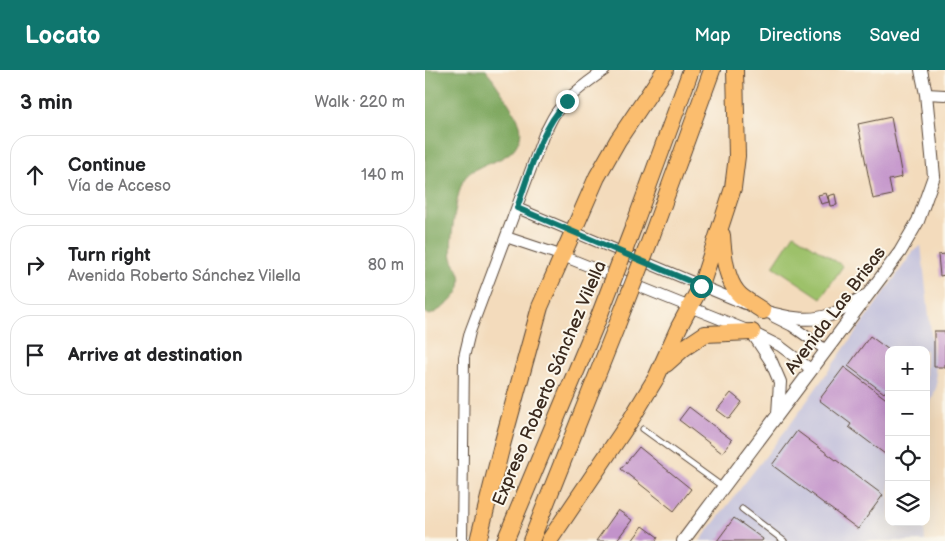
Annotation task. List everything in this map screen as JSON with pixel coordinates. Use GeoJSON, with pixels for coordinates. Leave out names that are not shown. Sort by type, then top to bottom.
{"type":"FeatureCollection","features":[{"type":"Feature","properties":{"kind":"highway"},"geometry":{"type":"LineString","coordinates":[[479,541],[502,445],[540,308],[597,177],[618,140],[665,70]]}},
{"type":"Feature","properties":{"kind":"highway","name":"Expreso Roberto Sánchez Vilella"},"geometry":{"type":"LineString","coordinates":[[505,541],[633,228],[691,70]]}},
{"type":"Feature","properties":{"kind":"highway"},"geometry":{"type":"LineString","coordinates":[[531,541],[652,235],[712,70]]}},
{"type":"Feature","properties":{"kind":"highway"},"geometry":{"type":"LineString","coordinates":[[549,541],[630,421],[660,368],[701,286],[733,188],[737,156],[735,70]]}},
{"type":"Feature","properties":{"kind":"highway"},"geometry":{"type":"LineString","coordinates":[[722,226],[723,252],[729,279],[739,294],[763,312]]}},
{"type":"Feature","properties":{"kind":"highway"},"geometry":{"type":"LineString","coordinates":[[660,368],[705,334],[752,332]]}},
{"type":"Feature","properties":{"kind":"street"},"geometry":{"type":"LineString","coordinates":[[462,541],[464,357],[469,332],[544,134],[555,114],[585,84],[605,70]]}},
{"type":"Feature","properties":{"kind":"street","name":"Avenida Las Brisas"},"geometry":{"type":"LineString","coordinates":[[683,541],[900,252],[918,221],[934,176],[926,94],[921,70]]}},
{"type":"Feature","properties":{"kind":"street"},"geometry":{"type":"LineString","coordinates":[[926,94],[945,95]]}},
{"type":"Feature","properties":{"kind":"street"},"geometry":{"type":"LineString","coordinates":[[517,208],[763,312],[791,326],[827,350]]}},
{"type":"Feature","properties":{"kind":"street"},"geometry":{"type":"LineString","coordinates":[[506,237],[563,256],[752,332],[780,346],[811,370]]}},
{"type":"Feature","properties":{"kind":"street"},"geometry":{"type":"LineString","coordinates":[[763,312],[805,319],[830,315],[869,293]]}},
{"type":"Feature","properties":{"kind":"street"},"geometry":{"type":"LineString","coordinates":[[752,332],[771,361],[780,382],[778,414]]}},
{"type":"Feature","properties":{"kind":"lane"},"geometry":{"type":"LineString","coordinates":[[643,429],[723,487]]}},
{"type":"Feature","properties":{"kind":"lane"},"geometry":{"type":"LineString","coordinates":[[742,510],[783,541]]}},
{"type":"Feature","properties":{"kind":"shaded area"},"geometry":{"type":"Polygon","coordinates":[[[921,245],[937,385],[930,405],[930,346],[885,346],[885,526],[924,526],[925,541],[700,541],[792,422],[913,252],[921,245]]]}},
{"type":"Feature","properties":{"kind":"green space"},"geometry":{"type":"Polygon","coordinates":[[[425,70],[486,70],[515,114],[521,131],[515,147],[508,154],[472,171],[465,177],[455,211],[451,243],[452,258],[460,275],[461,282],[452,300],[430,315],[425,313],[425,70]]]}},
{"type":"Feature","properties":{"kind":"green space"},"geometry":{"type":"Polygon","coordinates":[[[794,234],[843,266],[821,298],[773,266],[794,234]]]}},
{"type":"Feature","properties":{"kind":"building"},"geometry":{"type":"Polygon","coordinates":[[[891,117],[902,177],[889,180],[892,195],[873,199],[858,124],[891,117]]]}},
{"type":"Feature","properties":{"kind":"building"},"geometry":{"type":"Polygon","coordinates":[[[826,193],[829,202],[821,204],[818,195],[826,193]]]}},
{"type":"Feature","properties":{"kind":"building"},"geometry":{"type":"Polygon","coordinates":[[[835,194],[837,205],[830,206],[828,196],[835,194]]]}},
{"type":"Feature","properties":{"kind":"building"},"geometry":{"type":"Polygon","coordinates":[[[945,254],[945,275],[940,276],[938,255],[945,254]]]}},
{"type":"Feature","properties":{"kind":"building"},"geometry":{"type":"Polygon","coordinates":[[[934,331],[945,331],[945,367],[934,367],[934,331]]]}},
{"type":"Feature","properties":{"kind":"building"},"geometry":{"type":"Polygon","coordinates":[[[870,336],[885,347],[885,392],[884,393],[848,366],[870,336]]]}},
{"type":"Feature","properties":{"kind":"building"},"geometry":{"type":"Polygon","coordinates":[[[844,367],[885,398],[885,454],[849,427],[851,424],[819,400],[844,367]]]}},
{"type":"Feature","properties":{"kind":"building"},"geometry":{"type":"Polygon","coordinates":[[[731,393],[742,402],[729,419],[717,410],[731,393]]]}},
{"type":"Feature","properties":{"kind":"building"},"geometry":{"type":"Polygon","coordinates":[[[689,407],[732,440],[722,453],[679,420],[689,407]]]}},
{"type":"Feature","properties":{"kind":"building"},"geometry":{"type":"Polygon","coordinates":[[[797,431],[883,495],[858,529],[772,465],[797,431]]]}},
{"type":"Feature","properties":{"kind":"building"},"geometry":{"type":"Polygon","coordinates":[[[639,447],[691,489],[674,511],[621,469],[639,447]]]}},
{"type":"Feature","properties":{"kind":"building"},"geometry":{"type":"Polygon","coordinates":[[[618,510],[632,520],[616,541],[596,541],[618,510]]]}},
{"type":"Feature","properties":{"kind":"building"},"geometry":{"type":"Polygon","coordinates":[[[734,518],[763,539],[762,541],[717,541],[734,518]]]}},
{"type":"Feature","properties":{"kind":"building"},"geometry":{"type":"Polygon","coordinates":[[[643,526],[658,537],[656,541],[632,541],[643,526]]]}},
{"type":"Feature","properties":{"kind":"route"},"geometry":{"type":"LineString","coordinates":[[567,101],[555,114],[544,134],[517,208],[701,286]]}}]}
